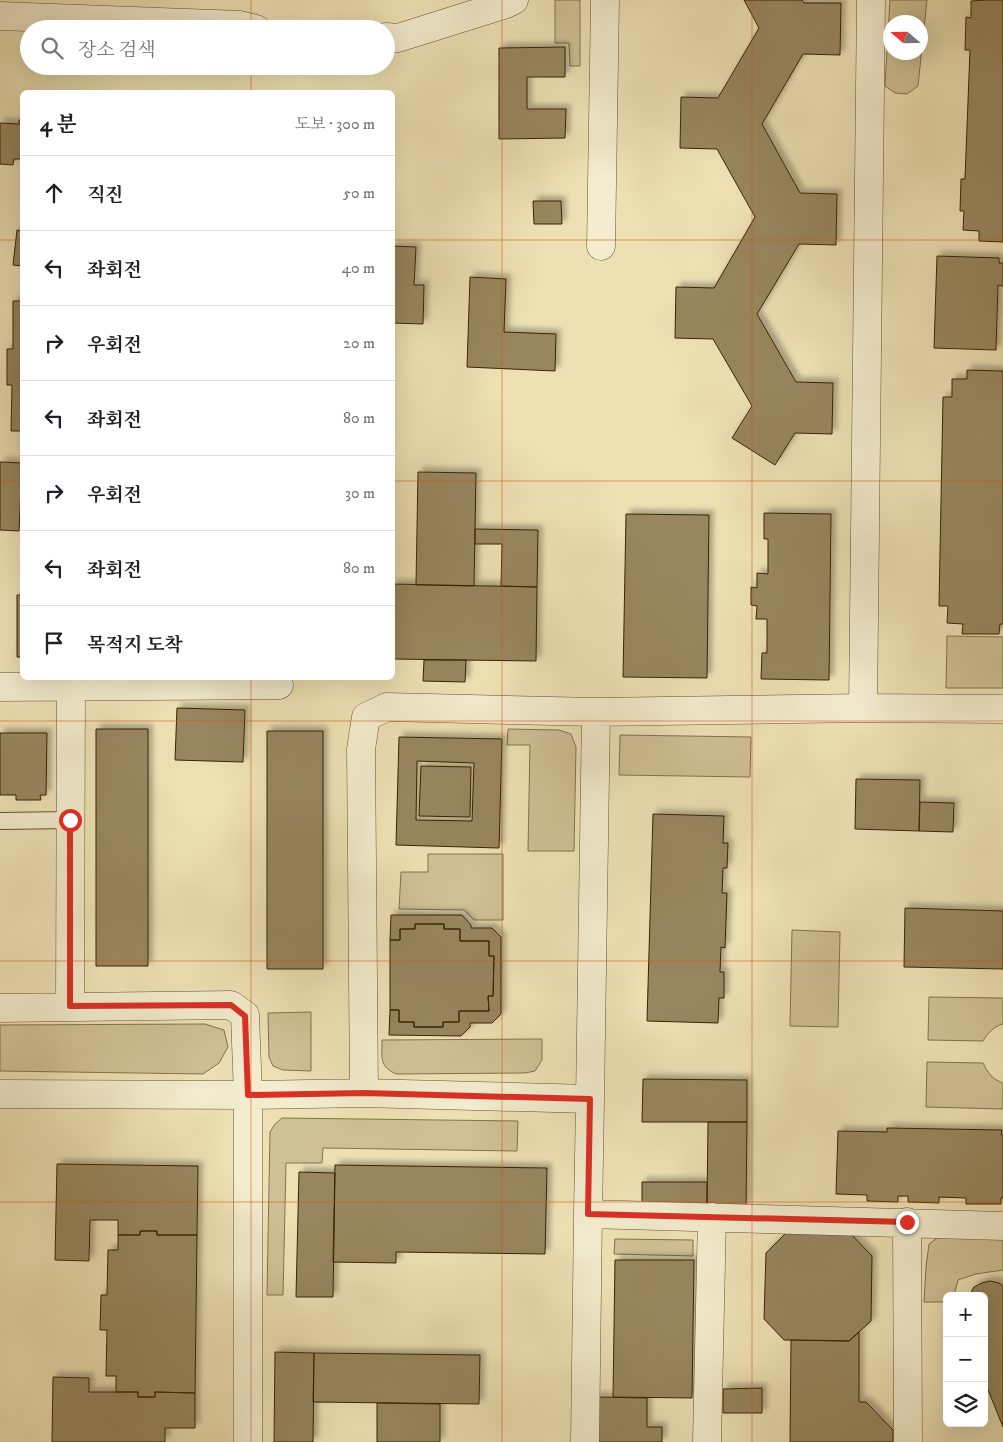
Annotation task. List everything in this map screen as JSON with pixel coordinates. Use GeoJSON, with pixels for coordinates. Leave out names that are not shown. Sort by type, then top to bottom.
{"type":"FeatureCollection","features":[{"type":"Feature","properties":{"kind":"street"},"geometry":{"type":"LineString","coordinates":[[395,38],[514,0]]}},
{"type":"Feature","properties":{"kind":"street"},"geometry":{"type":"LineString","coordinates":[[601,246],[605,0]]}},
{"type":"Feature","properties":{"kind":"street"},"geometry":{"type":"LineString","coordinates":[[863,708],[871,0]]}},
{"type":"Feature","properties":{"kind":"street"},"geometry":{"type":"LineString","coordinates":[[0,16],[107,20]]}},
{"type":"Feature","properties":{"kind":"street"},"geometry":{"type":"LineString","coordinates":[[0,687],[279,685]]}},
{"type":"Feature","properties":{"kind":"street"},"geometry":{"type":"LineString","coordinates":[[70,1006],[71,686]]}},
{"type":"Feature","properties":{"kind":"street"},"geometry":{"type":"LineString","coordinates":[[364,1093],[361,749],[366,717],[386,707],[596,712],[1003,708]]}},
{"type":"Feature","properties":{"kind":"street"},"geometry":{"type":"LineString","coordinates":[[585,1442],[596,712]]}},
{"type":"Feature","properties":{"kind":"street"},"geometry":{"type":"LineString","coordinates":[[0,1008],[231,1005],[245,1016],[248,1095],[248,1442]]}},
{"type":"Feature","properties":{"kind":"street"},"geometry":{"type":"LineString","coordinates":[[0,1094],[248,1095],[364,1093],[590,1099]]}},
{"type":"Feature","properties":{"kind":"street"},"geometry":{"type":"LineString","coordinates":[[588,1214],[1003,1226]]}},
{"type":"Feature","properties":{"kind":"street"},"geometry":{"type":"LineString","coordinates":[[707,1442],[712,1218]]}},
{"type":"Feature","properties":{"kind":"street"},"geometry":{"type":"LineString","coordinates":[[907,1222],[908,1442]]}},
{"type":"Feature","properties":{"kind":"lane"},"geometry":{"type":"LineString","coordinates":[[0,821],[70,820]]}},
{"type":"Feature","properties":{"kind":"shaded area"},"geometry":{"type":"Polygon","coordinates":[[[555,0],[580,0],[580,66],[570,66],[569,43],[555,43],[555,0]]]}},
{"type":"Feature","properties":{"kind":"shaded area"},"geometry":{"type":"Polygon","coordinates":[[[890,0],[927,0],[925,15],[889,15],[890,0]]]}},
{"type":"Feature","properties":{"kind":"shaded area"},"geometry":{"type":"Polygon","coordinates":[[[887,60],[921,60],[918,86],[907,94],[895,93],[885,86],[887,60]]]}},
{"type":"Feature","properties":{"kind":"shaded area"},"geometry":{"type":"Polygon","coordinates":[[[947,636],[1003,637],[1003,688],[946,688],[947,636]]]}},
{"type":"Feature","properties":{"kind":"shaded area"},"geometry":{"type":"Polygon","coordinates":[[[508,729],[559,730],[571,734],[576,747],[574,851],[528,851],[530,745],[507,745],[508,729]]]}},
{"type":"Feature","properties":{"kind":"shaded area"},"geometry":{"type":"Polygon","coordinates":[[[620,735],[751,737],[750,777],[619,775],[620,735]]]}},
{"type":"Feature","properties":{"kind":"shaded area"},"geometry":{"type":"Polygon","coordinates":[[[428,854],[503,854],[503,920],[474,920],[464,910],[399,909],[401,872],[428,872],[428,854]]]}},
{"type":"Feature","properties":{"kind":"shaded area"},"geometry":{"type":"Polygon","coordinates":[[[792,930],[840,932],[838,1027],[790,1026],[792,930]]]}},
{"type":"Feature","properties":{"kind":"shaded area"},"geometry":{"type":"Polygon","coordinates":[[[929,997],[1003,998],[1003,1024],[991,1031],[983,1041],[928,1040],[929,997]]]}},
{"type":"Feature","properties":{"kind":"shaded area"},"geometry":{"type":"Polygon","coordinates":[[[311,1012],[311,1071],[283,1070],[273,1066],[269,1057],[268,1013],[311,1012]]]}},
{"type":"Feature","properties":{"kind":"shaded area"},"geometry":{"type":"Polygon","coordinates":[[[205,1024],[224,1030],[228,1047],[219,1063],[203,1074],[0,1071],[0,1025],[205,1024]]]}},
{"type":"Feature","properties":{"kind":"shaded area"},"geometry":{"type":"Polygon","coordinates":[[[542,1039],[542,1060],[535,1071],[525,1073],[396,1074],[387,1068],[382,1057],[382,1040],[542,1039]]]}},
{"type":"Feature","properties":{"kind":"shaded area"},"geometry":{"type":"Polygon","coordinates":[[[927,1062],[983,1063],[996,1080],[1003,1083],[1003,1109],[926,1107],[927,1062]]]}},
{"type":"Feature","properties":{"kind":"shaded area"},"geometry":{"type":"Polygon","coordinates":[[[282,1118],[518,1121],[517,1151],[323,1148],[322,1163],[286,1163],[283,1295],[267,1295],[270,1132],[282,1118]]]}},
{"type":"Feature","properties":{"kind":"shaded area"},"geometry":{"type":"Polygon","coordinates":[[[941,1235],[1003,1236],[1003,1270],[976,1274],[958,1280],[955,1292],[943,1292],[943,1302],[924,1302],[929,1244],[941,1235]]]}},
{"type":"Feature","properties":{"kind":"shaded area"},"geometry":{"type":"Polygon","coordinates":[[[615,1239],[693,1240],[693,1256],[614,1254],[615,1239]]]}},
{"type":"Feature","properties":{"kind":"building"},"geometry":{"type":"Polygon","coordinates":[[[744,0],[802,0],[804,3],[841,3],[840,55],[803,54],[762,124],[800,193],[837,194],[836,245],[799,244],[757,314],[796,382],[833,383],[832,434],[795,433],[775,465],[732,438],[752,406],[713,339],[675,338],[676,287],[714,288],[755,217],[717,149],[680,148],[681,97],[718,98],[759,28],[744,0]]]}},
{"type":"Feature","properties":{"kind":"building"},"geometry":{"type":"Polygon","coordinates":[[[1003,0],[1003,242],[979,241],[979,231],[963,230],[964,211],[960,211],[961,179],[965,179],[970,50],[965,50],[966,17],[971,18],[971,1],[1003,0]]]}},
{"type":"Feature","properties":{"kind":"building"},"geometry":{"type":"Polygon","coordinates":[[[565,47],[565,77],[527,77],[527,109],[566,109],[565,138],[499,139],[499,48],[565,47]]]}},
{"type":"Feature","properties":{"kind":"building"},"geometry":{"type":"Polygon","coordinates":[[[20,120],[20,159],[14,159],[13,165],[0,164],[0,123],[19,124],[20,120]]]}},
{"type":"Feature","properties":{"kind":"building"},"geometry":{"type":"Polygon","coordinates":[[[533,201],[561,201],[562,224],[534,224],[533,201]]]}},
{"type":"Feature","properties":{"kind":"building"},"geometry":{"type":"Polygon","coordinates":[[[17,230],[20,231],[20,266],[13,265],[17,230]]]}},
{"type":"Feature","properties":{"kind":"building"},"geometry":{"type":"Polygon","coordinates":[[[395,246],[416,247],[414,285],[424,285],[423,324],[395,323],[395,246]]]}},
{"type":"Feature","properties":{"kind":"building"},"geometry":{"type":"Polygon","coordinates":[[[937,256],[999,258],[999,263],[1003,263],[1003,286],[998,285],[996,350],[934,348],[937,256]]]}},
{"type":"Feature","properties":{"kind":"building"},"geometry":{"type":"Polygon","coordinates":[[[470,277],[506,279],[504,332],[556,334],[555,371],[467,367],[470,277]]]}},
{"type":"Feature","properties":{"kind":"building"},"geometry":{"type":"Polygon","coordinates":[[[13,301],[20,301],[20,431],[11,431],[12,385],[7,385],[7,349],[13,349],[13,301]]]}},
{"type":"Feature","properties":{"kind":"building"},"geometry":{"type":"Polygon","coordinates":[[[967,370],[1003,371],[1003,624],[1000,624],[999,634],[962,634],[963,624],[947,623],[948,606],[939,606],[943,397],[952,397],[952,379],[967,379],[967,370]]]}},
{"type":"Feature","properties":{"kind":"building"},"geometry":{"type":"Polygon","coordinates":[[[0,462],[20,463],[19,531],[0,530],[0,462]]]}},
{"type":"Feature","properties":{"kind":"building"},"geometry":{"type":"Polygon","coordinates":[[[418,472],[476,473],[474,586],[416,585],[418,472]]]}},
{"type":"Feature","properties":{"kind":"building"},"geometry":{"type":"Polygon","coordinates":[[[764,513],[831,514],[829,680],[761,679],[762,653],[767,653],[767,619],[756,619],[757,606],[751,605],[751,587],[757,588],[757,573],[768,574],[768,539],[764,539],[764,513]]]}},
{"type":"Feature","properties":{"kind":"building"},"geometry":{"type":"Polygon","coordinates":[[[626,514],[709,515],[707,678],[623,677],[626,514]]]}},
{"type":"Feature","properties":{"kind":"building"},"geometry":{"type":"Polygon","coordinates":[[[475,529],[538,530],[537,587],[501,586],[502,544],[475,544],[475,529]]]}},
{"type":"Feature","properties":{"kind":"building"},"geometry":{"type":"Polygon","coordinates":[[[395,584],[537,587],[536,661],[395,659],[395,584]]]}},
{"type":"Feature","properties":{"kind":"building"},"geometry":{"type":"Polygon","coordinates":[[[17,595],[20,595],[20,657],[17,657],[17,595]]]}},
{"type":"Feature","properties":{"kind":"building"},"geometry":{"type":"Polygon","coordinates":[[[424,660],[466,660],[465,682],[423,681],[424,660]]]}},
{"type":"Feature","properties":{"kind":"building"},"geometry":{"type":"Polygon","coordinates":[[[177,708],[245,710],[243,762],[175,760],[177,708]]]}},
{"type":"Feature","properties":{"kind":"building"},"geometry":{"type":"Polygon","coordinates":[[[96,729],[148,729],[148,966],[96,966],[96,729]]]}},
{"type":"Feature","properties":{"kind":"building"},"geometry":{"type":"Polygon","coordinates":[[[267,731],[323,731],[323,969],[267,969],[267,731]]]}},
{"type":"Feature","properties":{"kind":"building"},"geometry":{"type":"Polygon","coordinates":[[[0,733],[47,733],[46,795],[40,795],[41,800],[16,800],[16,795],[0,795],[0,733]]]}},
{"type":"Feature","properties":{"kind":"building"},"geometry":{"type":"Polygon","coordinates":[[[399,737],[502,739],[499,848],[396,845],[399,737]],[[417,761],[416,820],[472,821],[474,763],[417,761]]]}},
{"type":"Feature","properties":{"kind":"building"},"geometry":{"type":"Polygon","coordinates":[[[421,766],[471,767],[470,817],[419,816],[421,766]]]}},
{"type":"Feature","properties":{"kind":"building"},"geometry":{"type":"Polygon","coordinates":[[[856,779],[920,780],[919,831],[855,829],[856,779]]]}},
{"type":"Feature","properties":{"kind":"building"},"geometry":{"type":"Polygon","coordinates":[[[920,802],[954,803],[953,832],[919,831],[920,802]]]}},
{"type":"Feature","properties":{"kind":"building"},"geometry":{"type":"Polygon","coordinates":[[[653,814],[724,816],[723,843],[728,843],[727,868],[723,868],[722,893],[727,893],[725,948],[721,947],[720,972],[724,972],[724,998],[719,998],[718,1023],[647,1021],[653,814]]]}},
{"type":"Feature","properties":{"kind":"building"},"geometry":{"type":"Polygon","coordinates":[[[905,908],[1003,911],[1003,969],[904,967],[905,908]]]}},
{"type":"Feature","properties":{"kind":"building"},"geometry":{"type":"Polygon","coordinates":[[[391,915],[462,915],[471,925],[471,928],[492,928],[501,937],[501,1014],[492,1023],[470,1023],[470,1027],[461,1036],[389,1035],[390,1010],[399,1010],[399,1022],[414,1022],[414,1027],[443,1027],[443,1022],[459,1022],[459,1011],[489,1011],[488,996],[493,996],[494,956],[489,956],[489,941],[460,941],[460,929],[444,929],[444,924],[415,924],[415,929],[400,929],[400,940],[390,940],[391,915]]]}},
{"type":"Feature","properties":{"kind":"building"},"geometry":{"type":"Polygon","coordinates":[[[415,924],[444,924],[444,929],[460,929],[460,941],[489,941],[489,956],[494,956],[493,996],[488,996],[489,1011],[459,1011],[459,1022],[443,1022],[443,1027],[414,1027],[414,1022],[399,1022],[399,1010],[390,1010],[390,940],[400,940],[400,929],[415,929],[415,924]]]}},
{"type":"Feature","properties":{"kind":"building"},"geometry":{"type":"Polygon","coordinates":[[[643,1079],[747,1080],[747,1122],[642,1122],[643,1079]]]}},
{"type":"Feature","properties":{"kind":"building"},"geometry":{"type":"Polygon","coordinates":[[[708,1122],[747,1122],[746,1208],[707,1207],[708,1122]]]}},
{"type":"Feature","properties":{"kind":"building"},"geometry":{"type":"Polygon","coordinates":[[[887,1128],[1002,1130],[1003,1198],[1001,1198],[1001,1204],[966,1204],[966,1198],[939,1197],[939,1203],[908,1202],[908,1196],[898,1196],[898,1202],[867,1201],[867,1195],[836,1194],[838,1131],[887,1132],[887,1128]]]}},
{"type":"Feature","properties":{"kind":"building"},"geometry":{"type":"Polygon","coordinates":[[[57,1164],[198,1166],[197,1235],[157,1235],[157,1231],[140,1231],[140,1235],[118,1235],[118,1220],[90,1220],[89,1261],[55,1260],[57,1164]]]}},
{"type":"Feature","properties":{"kind":"building"},"geometry":{"type":"Polygon","coordinates":[[[335,1165],[547,1168],[545,1254],[396,1252],[396,1263],[333,1262],[335,1165]]]}},
{"type":"Feature","properties":{"kind":"building"},"geometry":{"type":"Polygon","coordinates":[[[299,1172],[335,1173],[333,1297],[296,1297],[299,1172]]]}},
{"type":"Feature","properties":{"kind":"building"},"geometry":{"type":"Polygon","coordinates":[[[642,1182],[707,1182],[707,1207],[642,1207],[642,1182]]]}},
{"type":"Feature","properties":{"kind":"building"},"geometry":{"type":"Polygon","coordinates":[[[140,1231],[157,1231],[157,1235],[197,1235],[195,1393],[155,1392],[155,1397],[138,1397],[138,1392],[116,1392],[116,1376],[106,1376],[107,1330],[100,1330],[101,1295],[107,1295],[108,1250],[118,1250],[118,1235],[140,1235],[140,1231]]]}},
{"type":"Feature","properties":{"kind":"building"},"geometry":{"type":"Polygon","coordinates":[[[787,1232],[851,1234],[872,1256],[871,1321],[849,1341],[784,1340],[764,1319],[766,1253],[787,1232]]]}},
{"type":"Feature","properties":{"kind":"building"},"geometry":{"type":"Polygon","coordinates":[[[615,1260],[694,1260],[692,1398],[613,1397],[615,1260]]]}},
{"type":"Feature","properties":{"kind":"building"},"geometry":{"type":"Polygon","coordinates":[[[990,1281],[1003,1286],[1003,1427],[988,1390],[988,1292],[971,1292],[974,1287],[990,1281]]]}},
{"type":"Feature","properties":{"kind":"building"},"geometry":{"type":"Polygon","coordinates":[[[859,1332],[859,1402],[866,1402],[893,1430],[893,1442],[790,1442],[791,1340],[849,1341],[859,1332]]]}},
{"type":"Feature","properties":{"kind":"building"},"geometry":{"type":"Polygon","coordinates":[[[275,1352],[314,1353],[313,1442],[274,1442],[275,1352]]]}},
{"type":"Feature","properties":{"kind":"building"},"geometry":{"type":"Polygon","coordinates":[[[314,1353],[480,1355],[479,1404],[313,1402],[314,1353]]]}},
{"type":"Feature","properties":{"kind":"building"},"geometry":{"type":"Polygon","coordinates":[[[53,1377],[89,1378],[89,1392],[138,1392],[138,1397],[155,1397],[155,1392],[195,1393],[195,1428],[165,1428],[165,1442],[52,1442],[53,1377]]]}},
{"type":"Feature","properties":{"kind":"building"},"geometry":{"type":"Polygon","coordinates":[[[762,1388],[762,1413],[723,1413],[723,1389],[762,1388]]]}},
{"type":"Feature","properties":{"kind":"building"},"geometry":{"type":"Polygon","coordinates":[[[594,1397],[647,1398],[647,1427],[662,1427],[662,1442],[594,1442],[594,1397]]]}},
{"type":"Feature","properties":{"kind":"building"},"geometry":{"type":"Polygon","coordinates":[[[377,1403],[440,1404],[440,1442],[377,1442],[377,1403]]]}},
{"type":"Feature","properties":{"kind":"route"},"geometry":{"type":"LineString","coordinates":[[70,820],[70,1006],[231,1005],[245,1016],[248,1095],[364,1093],[590,1099],[588,1214],[907,1222]]}}]}
